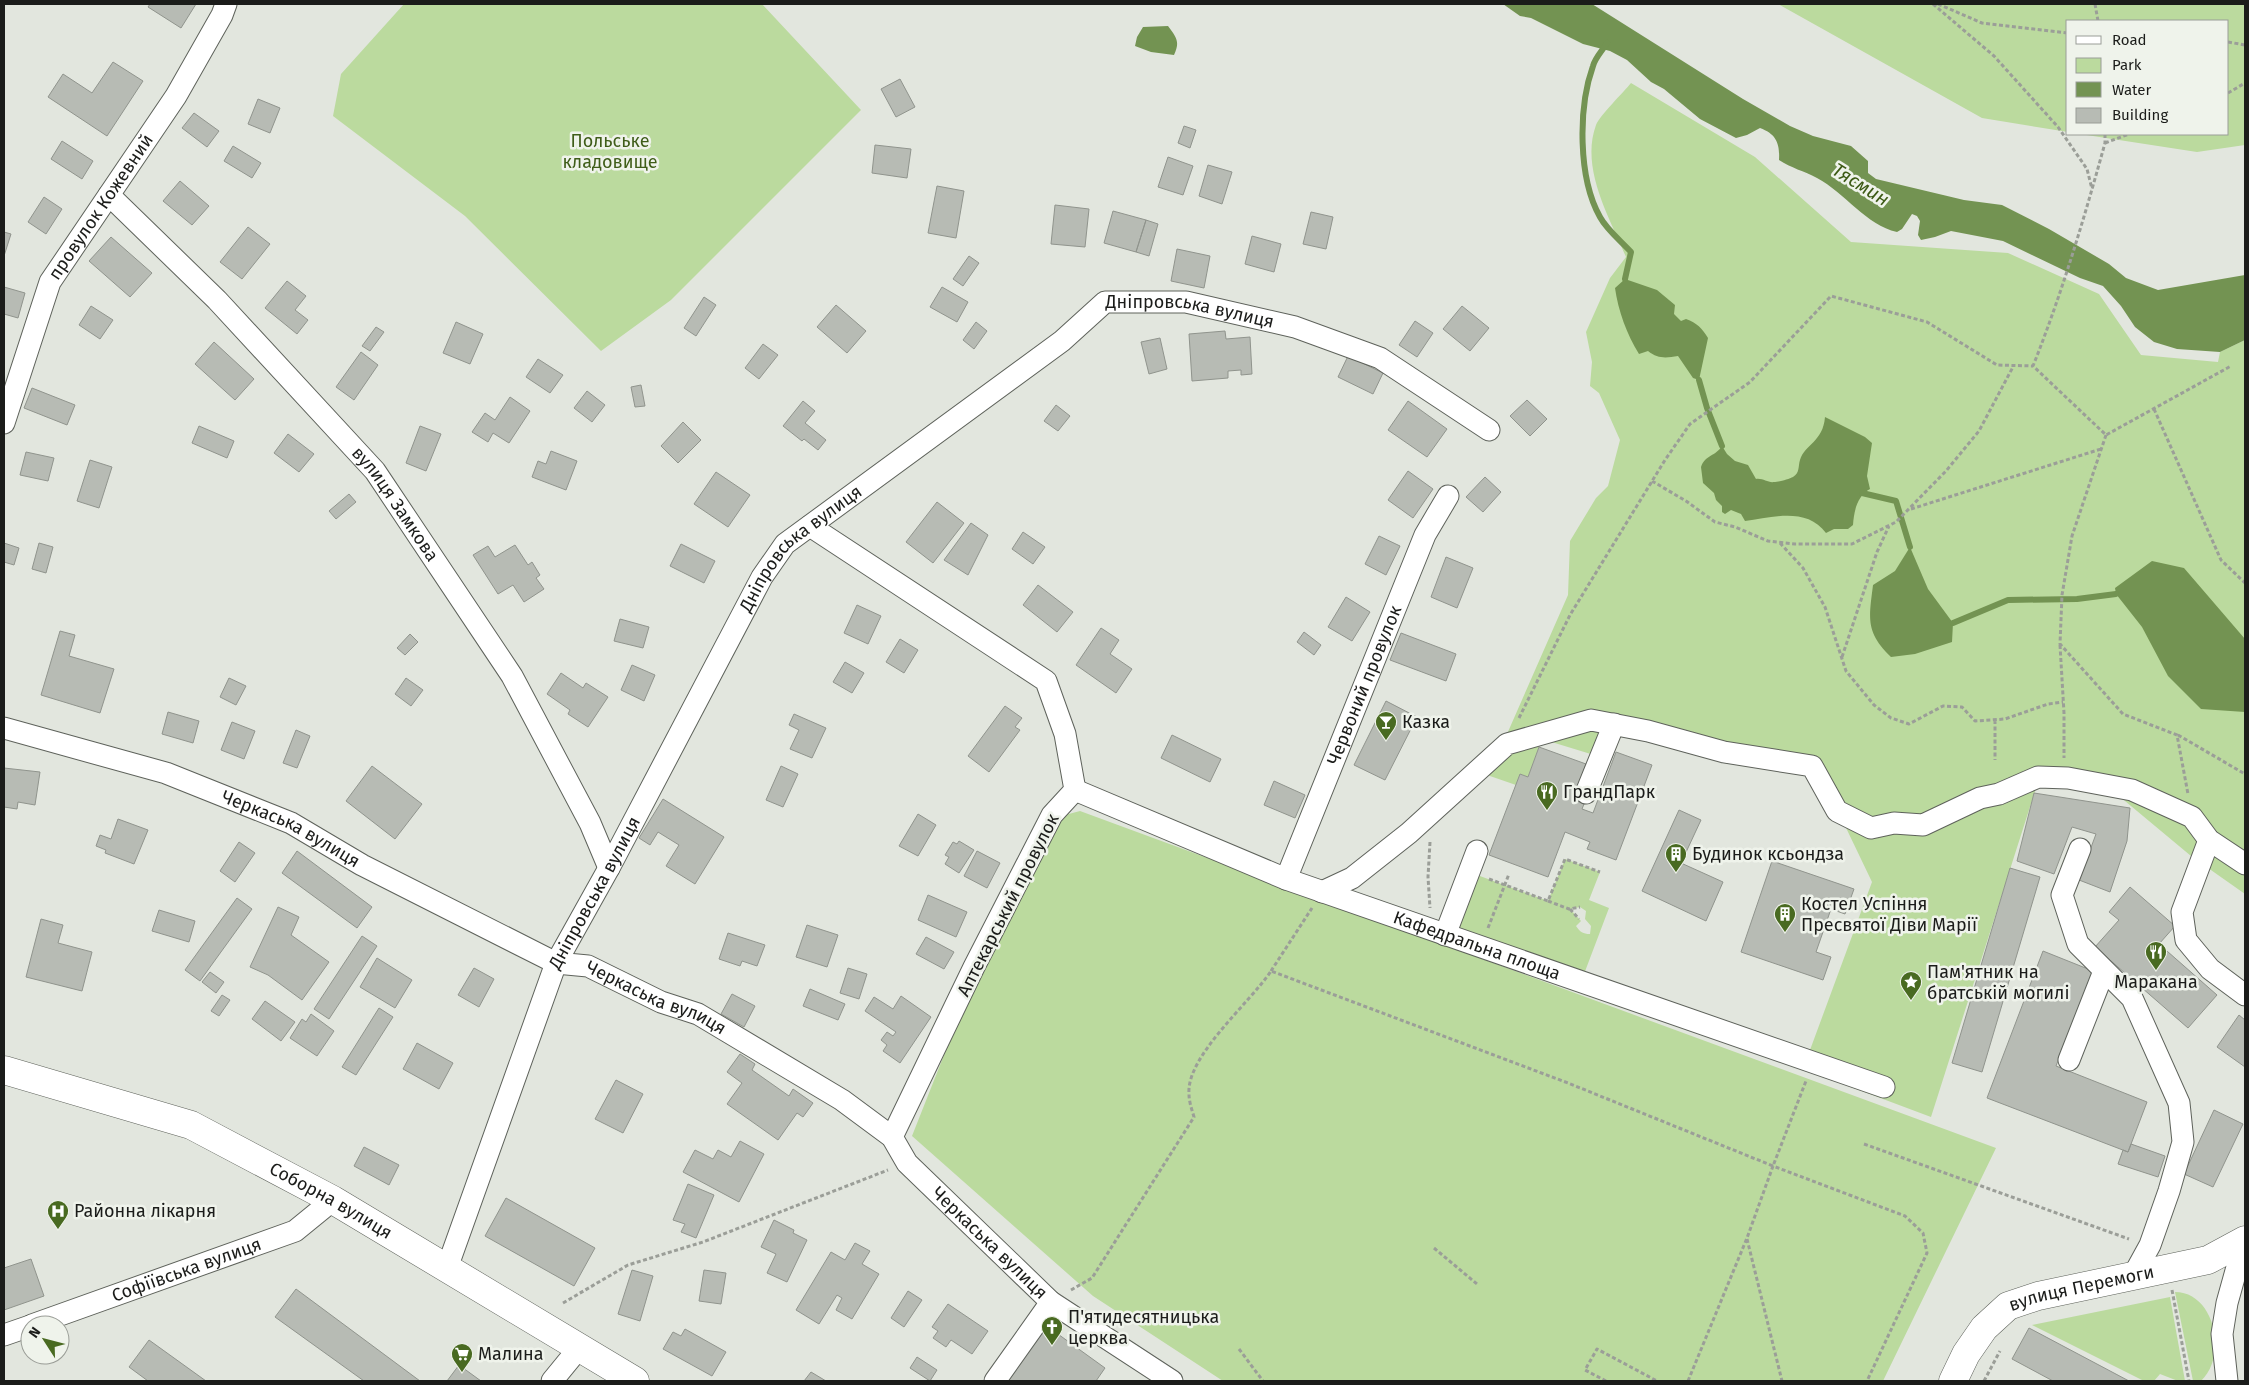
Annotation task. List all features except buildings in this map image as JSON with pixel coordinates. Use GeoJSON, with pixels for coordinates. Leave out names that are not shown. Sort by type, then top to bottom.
{"type":"FeatureCollection","features":[{"type":"Feature","properties":{"kind":"main road","name":"Соборна вулиця"},"geometry":{"type":"LineString","coordinates":[[4,1070],[191,1125],[333,1200],[635,1381]]}},
{"type":"Feature","properties":{"kind":"main road","name":"вулиця Перемоги"},"geometry":{"type":"LineString","coordinates":[[1953,1381],[1966,1354],[1984,1328],[2008,1306],[2038,1296],[2133,1276],[2168,1286],[2208,1260],[2244,1241]]}},
{"type":"Feature","properties":{"kind":"street","name":"провулок Кожевний"},"geometry":{"type":"LineString","coordinates":[[4,423],[50,282],[176,96],[222,15],[226,4]]}},
{"type":"Feature","properties":{"kind":"street","name":"вулиця Замкова"},"geometry":{"type":"LineString","coordinates":[[109,195],[217,300],[375,471],[512,676],[590,824],[609,868]]}},
{"type":"Feature","properties":{"kind":"street","name":"Дніпровська вулиця"},"geometry":{"type":"LineString","coordinates":[[447,1268],[556,963],[609,868],[762,577],[785,544],[1062,341],[1105,302],[1186,302],[1294,327],[1380,358],[1489,430]]}},
{"type":"Feature","properties":{"kind":"street","name":"Червоний провулок"},"geometry":{"type":"LineString","coordinates":[[1286,879],[1425,534],[1448,496]]}},
{"type":"Feature","properties":{"kind":"street"},"geometry":{"type":"LineString","coordinates":[[810,526],[1046,681],[1065,734],[1075,790]]}},
{"type":"Feature","properties":{"kind":"street"},"geometry":{"type":"LineString","coordinates":[[1322,892],[1352,878],[1409,833],[1507,744],[1591,720],[1648,730],[1724,752],[1812,766],[1837,811],[1871,828],[1894,823],[1923,825],[1980,798],[1999,794],[2038,777],[2068,778],[2132,790],[2192,816],[2209,840],[2245,864]]}},
{"type":"Feature","properties":{"kind":"street"},"geometry":{"type":"LineString","coordinates":[[1586,793],[1614,724]]}},
{"type":"Feature","properties":{"kind":"street","name":"Черкаська вулиця"},"geometry":{"type":"LineString","coordinates":[[4,728],[166,774],[290,824],[362,865],[556,963],[588,966],[661,1002],[698,1014],[842,1100],[892,1137],[907,1163],[1051,1302],[1172,1381]]}},
{"type":"Feature","properties":{"kind":"street","name":"Кафедральна площа"},"geometry":{"type":"LineString","coordinates":[[1075,790],[1286,879],[1884,1087]]}},
{"type":"Feature","properties":{"kind":"street","name":"Аптекарський провулок"},"geometry":{"type":"LineString","coordinates":[[892,1137],[974,967],[1052,815],[1075,790]]}},
{"type":"Feature","properties":{"kind":"street"},"geometry":{"type":"LineString","coordinates":[[2209,840],[2182,912],[2186,940],[2210,969],[2245,996]]}},
{"type":"Feature","properties":{"kind":"street"},"geometry":{"type":"LineString","coordinates":[[2080,849],[2062,896],[2078,944],[2132,998],[2179,1102],[2183,1142],[2169,1191],[2150,1245],[2133,1276]]}},
{"type":"Feature","properties":{"kind":"street"},"geometry":{"type":"LineString","coordinates":[[1442,933],[1477,851]]}},
{"type":"Feature","properties":{"kind":"street"},"geometry":{"type":"LineString","coordinates":[[2069,1060],[2104,972]]}},
{"type":"Feature","properties":{"kind":"street","name":"Софіївська вулиця"},"geometry":{"type":"LineString","coordinates":[[59,1315],[295,1231],[333,1200]]}},
{"type":"Feature","properties":{"kind":"street"},"geometry":{"type":"LineString","coordinates":[[2227,1381],[2222,1334],[2227,1303],[2244,1241]]}},
{"type":"Feature","properties":{"kind":"street"},"geometry":{"type":"LineString","coordinates":[[2208,1260],[2219,1266],[2225,1279],[2227,1303]]}},
{"type":"Feature","properties":{"kind":"street"},"geometry":{"type":"LineString","coordinates":[[996,1381],[1051,1302]]}},
{"type":"Feature","properties":{"kind":"street","name":"Софіївська вулиця"},"geometry":{"type":"LineString","coordinates":[[4,1335],[20,1329]]}},
{"type":"Feature","properties":{"kind":"street"},"geometry":{"type":"LineString","coordinates":[[552,1381],[579,1348]]}},
{"type":"Feature","properties":{"kind":"path"},"geometry":{"type":"LineString","coordinates":[[1933,4],[1994,56],[2058,127],[2087,169],[2092,190]]}},
{"type":"Feature","properties":{"kind":"path"},"geometry":{"type":"LineString","coordinates":[[1938,4],[1982,23],[2066,33]]}},
{"type":"Feature","properties":{"kind":"path"},"geometry":{"type":"LineString","coordinates":[[2095,4],[2098,20]]}},
{"type":"Feature","properties":{"kind":"path"},"geometry":{"type":"LineString","coordinates":[[2229,42],[2245,45]]}},
{"type":"Feature","properties":{"kind":"path"},"geometry":{"type":"LineString","coordinates":[[2229,92],[2245,83]]}},
{"type":"Feature","properties":{"kind":"path"},"geometry":{"type":"LineString","coordinates":[[2034,366],[2059,301],[2088,207],[2105,143],[2105,135]]}},
{"type":"Feature","properties":{"kind":"path"},"geometry":{"type":"LineString","coordinates":[[2105,143],[2126,135]]}},
{"type":"Feature","properties":{"kind":"path"},"geometry":{"type":"LineString","coordinates":[[1507,744],[1570,615],[1652,481],[1690,424],[1750,382],[1831,296],[1927,322],[1997,365],[2034,366],[2106,435]]}},
{"type":"Feature","properties":{"kind":"path"},"geometry":{"type":"LineString","coordinates":[[1652,481],[1686,500],[1715,522],[1735,527],[1768,542],[1827,546],[1852,544],[1896,522],[1908,510],[1979,431],[2014,365]]}},
{"type":"Feature","properties":{"kind":"path"},"geometry":{"type":"LineString","coordinates":[[2064,753],[2060,644],[2062,595],[2072,536],[2106,435],[2231,366]]}},
{"type":"Feature","properties":{"kind":"path"},"geometry":{"type":"LineString","coordinates":[[2154,409],[2221,560],[2245,583]]}},
{"type":"Feature","properties":{"kind":"path"},"geometry":{"type":"LineString","coordinates":[[1908,510],[2101,449]]}},
{"type":"Feature","properties":{"kind":"path"},"geometry":{"type":"LineString","coordinates":[[1841,657],[1873,562],[1889,525]]}},
{"type":"Feature","properties":{"kind":"path"},"geometry":{"type":"LineString","coordinates":[[1780,543],[1803,568],[1825,607],[1846,671],[1874,705],[1891,718],[1909,724],[1943,706],[1962,707],[1975,721],[2006,719],[2048,704],[2063,702]]}},
{"type":"Feature","properties":{"kind":"path"},"geometry":{"type":"LineString","coordinates":[[2060,644],[2123,714],[2177,735],[2245,774]]}},
{"type":"Feature","properties":{"kind":"path"},"geometry":{"type":"LineString","coordinates":[[1995,720],[1995,760]]}},
{"type":"Feature","properties":{"kind":"path"},"geometry":{"type":"LineString","coordinates":[[2177,735],[2192,816]]}},
{"type":"Feature","properties":{"kind":"path"},"geometry":{"type":"LineString","coordinates":[[1430,834],[1428,878],[1430,908],[1442,933]]}},
{"type":"Feature","properties":{"kind":"path"},"geometry":{"type":"LineString","coordinates":[[1548,901],[1565,859],[1600,872]]}},
{"type":"Feature","properties":{"kind":"path"},"geometry":{"type":"LineString","coordinates":[[1481,947],[1509,874]]}},
{"type":"Feature","properties":{"kind":"path"},"geometry":{"type":"LineString","coordinates":[[1505,885],[1569,909],[1579,919]]}},
{"type":"Feature","properties":{"kind":"path"},"geometry":{"type":"LineString","coordinates":[[1051,1302],[1092,1278],[1194,1117],[1188,1093],[1193,1070],[1205,1051],[1261,986],[1322,892]]}},
{"type":"Feature","properties":{"kind":"path"},"geometry":{"type":"LineString","coordinates":[[1569,909],[1580,907]]}},
{"type":"Feature","properties":{"kind":"path"},"geometry":{"type":"LineString","coordinates":[[1271,970],[1568,1083],[1773,1166],[1905,1216],[1922,1233],[1928,1253],[1867,1381]]}},
{"type":"Feature","properties":{"kind":"path"},"geometry":{"type":"LineString","coordinates":[[1688,1381],[1747,1238],[1813,1063]]}},
{"type":"Feature","properties":{"kind":"path"},"geometry":{"type":"LineString","coordinates":[[1864,1144],[2137,1242]]}},
{"type":"Feature","properties":{"kind":"path"},"geometry":{"type":"LineString","coordinates":[[563,1303],[628,1265],[703,1242],[907,1163]]}},
{"type":"Feature","properties":{"kind":"path"},"geometry":{"type":"LineString","coordinates":[[1747,1238],[1782,1381]]}},
{"type":"Feature","properties":{"kind":"path"},"geometry":{"type":"LineString","coordinates":[[1434,1248],[1477,1284]]}},
{"type":"Feature","properties":{"kind":"path"},"geometry":{"type":"LineString","coordinates":[[2168,1286],[2188,1381]]}},
{"type":"Feature","properties":{"kind":"path"},"geometry":{"type":"LineString","coordinates":[[1984,1381],[2001,1348]]}},
{"type":"Feature","properties":{"kind":"path"},"geometry":{"type":"LineString","coordinates":[[1239,1349],[1263,1381]]}},
{"type":"Feature","properties":{"kind":"path"},"geometry":{"type":"LineString","coordinates":[[1606,1381],[1585,1370],[1597,1349],[1657,1381]]}},
{"type":"Feature","properties":{"kind":"green space","name":"Польське кладовище"},"geometry":{"type":"Polygon","coordinates":[[[404,4],[762,4],[861,110],[671,300],[601,351],[465,216],[333,116],[341,74],[404,4]]]}},
{"type":"Feature","properties":{"kind":"green space"},"geometry":{"type":"Polygon","coordinates":[[[1778,4],[2245,4],[2245,145],[2197,152],[2086,135],[2229,135],[2229,20],[2066,20],[2066,132],[1982,118],[1778,4]]]}},
{"type":"Feature","properties":{"kind":"green space"},"geometry":{"type":"Polygon","coordinates":[[[1631,83],[1755,157],[1851,242],[2008,253],[2099,294],[2141,355],[2218,362],[2220,352],[2245,340],[2245,894],[2191,856],[2119,796],[2087,786],[2036,788],[1931,1117],[1803,1069],[1872,882],[1814,761],[1612,729],[1594,755],[1545,740],[1500,750],[1568,595],[1570,541],[1596,498],[1608,486],[1620,440],[1599,393],[1590,386],[1592,362],[1586,332],[1610,278],[1626,257],[1599,193],[1594,176],[1592,142],[1598,121],[1631,83]]]}},
{"type":"Feature","properties":{"kind":"green space"},"geometry":{"type":"Polygon","coordinates":[[[1530,744],[1539,747],[1528,777],[1520,774],[1516,785],[1487,775],[1495,761],[1530,744]]]}},
{"type":"Feature","properties":{"kind":"green space"},"geometry":{"type":"Polygon","coordinates":[[[1080,811],[1996,1148],[1883,1381],[1223,1381],[1093,1296],[912,1136],[965,1002],[1054,827],[1065,815],[1080,811]]]}},
{"type":"Feature","properties":{"kind":"green space"},"geometry":{"type":"Polygon","coordinates":[[[1565,859],[1600,872],[1589,900],[1609,908],[1581,982],[1445,935],[1469,872],[1548,901],[1565,859]],[[1580,907],[1570,909],[1581,921],[1576,926],[1577,928],[1584,933],[1590,934],[1591,926],[1585,919],[1586,911],[1580,907]]]}},
{"type":"Feature","properties":{"kind":"green space"},"geometry":{"type":"Polygon","coordinates":[[[2175,1292],[2189,1295],[2200,1302],[2208,1314],[2213,1327],[2214,1357],[2209,1370],[2201,1381],[2193,1381],[2175,1292]]]}},
{"type":"Feature","properties":{"kind":"green space"},"geometry":{"type":"Polygon","coordinates":[[[2170,1297],[2185,1381],[2178,1381],[2160,1374],[2154,1381],[2144,1381],[2032,1325],[2170,1297]]]}},
{"type":"Feature","properties":{"kind":"water","name":"Тясмин"},"geometry":{"type":"Polygon","coordinates":[[[1503,4],[1592,4],[1743,99],[1790,126],[1813,136],[1851,146],[1868,161],[1868,173],[1876,179],[1964,200],[2002,205],[2049,229],[2109,264],[2126,278],[2158,290],[2245,275],[2245,340],[2220,352],[2177,349],[2154,342],[2135,327],[2121,306],[2103,286],[2080,278],[2003,241],[1951,231],[1921,240],[1918,235],[1920,221],[1917,216],[1912,214],[1902,229],[1897,232],[1886,228],[1865,216],[1827,184],[1779,160],[1778,144],[1773,136],[1765,130],[1760,128],[1736,138],[1700,119],[1664,89],[1651,82],[1627,60],[1610,51],[1583,44],[1531,18],[1520,16],[1503,4]]]}},
{"type":"Feature","properties":{"kind":"water"},"geometry":{"type":"Polygon","coordinates":[[[1168,26],[1177,40],[1174,55],[1151,52],[1135,46],[1137,37],[1143,27],[1168,26]]]}},
{"type":"Feature","properties":{"kind":"water"},"geometry":{"type":"Polygon","coordinates":[[[1625,279],[1657,290],[1675,305],[1674,314],[1681,321],[1686,319],[1704,331],[1708,338],[1699,380],[1693,378],[1678,356],[1662,357],[1648,351],[1639,354],[1627,331],[1616,296],[1615,288],[1625,279]]]}},
{"type":"Feature","properties":{"kind":"water"},"geometry":{"type":"Polygon","coordinates":[[[1825,417],[1865,437],[1872,443],[1867,476],[1870,489],[1859,500],[1855,509],[1853,525],[1848,529],[1834,529],[1826,533],[1818,525],[1799,517],[1778,516],[1745,521],[1741,514],[1731,510],[1725,514],[1722,512],[1722,506],[1716,500],[1714,493],[1703,483],[1701,467],[1705,460],[1722,446],[1735,461],[1748,465],[1756,479],[1779,482],[1789,479],[1797,474],[1802,455],[1818,437],[1824,425],[1825,417]]]}},
{"type":"Feature","properties":{"kind":"water"},"geometry":{"type":"Polygon","coordinates":[[[1910,547],[1928,589],[1953,623],[1952,642],[1915,654],[1891,657],[1877,640],[1871,624],[1870,607],[1873,585],[1895,571],[1910,547]]]}},
{"type":"Feature","properties":{"kind":"water"},"geometry":{"type":"Polygon","coordinates":[[[2152,561],[2184,568],[2245,639],[2245,712],[2201,709],[2168,676],[2142,627],[2116,594],[2115,588],[2152,561]]]}},
{"type":"Feature","properties":{"kind":"waterway"},"geometry":{"type":"LineString","coordinates":[[1607,43],[1595,60],[1588,83],[1583,122],[1584,163],[1593,201],[1600,217],[1610,231],[1631,252],[1625,279]]}},
{"type":"Feature","properties":{"kind":"waterway"},"geometry":{"type":"LineString","coordinates":[[1699,380],[1707,408],[1722,446]]}},
{"type":"Feature","properties":{"kind":"waterway"},"geometry":{"type":"LineString","coordinates":[[1862,493],[1896,501],[1910,547]]}},
{"type":"Feature","properties":{"kind":"waterway"},"geometry":{"type":"LineString","coordinates":[[1953,623],[2008,600],[2077,599],[2116,594]]}},
{"type":"Feature","properties":{"kind":"place","name":"Казка"},"geometry":{"type":"Point","coordinates":[1386,741]}},
{"type":"Feature","properties":{"kind":"place","name":"ГрандПарк"},"geometry":{"type":"Point","coordinates":[1547,811]}},
{"type":"Feature","properties":{"kind":"place","name":"Будинок ксьондза"},"geometry":{"type":"Point","coordinates":[1676,873]}},
{"type":"Feature","properties":{"kind":"place","name":"Костел Успіння Пресвятої Діви Марії"},"geometry":{"type":"Point","coordinates":[1785,933]}},
{"type":"Feature","properties":{"kind":"place","name":"Маракана"},"geometry":{"type":"Point","coordinates":[2156,971]}},
{"type":"Feature","properties":{"kind":"place","name":"Пам'ятник на братській могилі"},"geometry":{"type":"Point","coordinates":[1911,1001]}},
{"type":"Feature","properties":{"kind":"place","name":"Районна лікарня"},"geometry":{"type":"Point","coordinates":[58,1230]}},
{"type":"Feature","properties":{"kind":"place","name":"П'ятидесятницька церква"},"geometry":{"type":"Point","coordinates":[1052,1346]}},
{"type":"Feature","properties":{"kind":"place","name":"Малина"},"geometry":{"type":"Point","coordinates":[462,1373]}}]}
